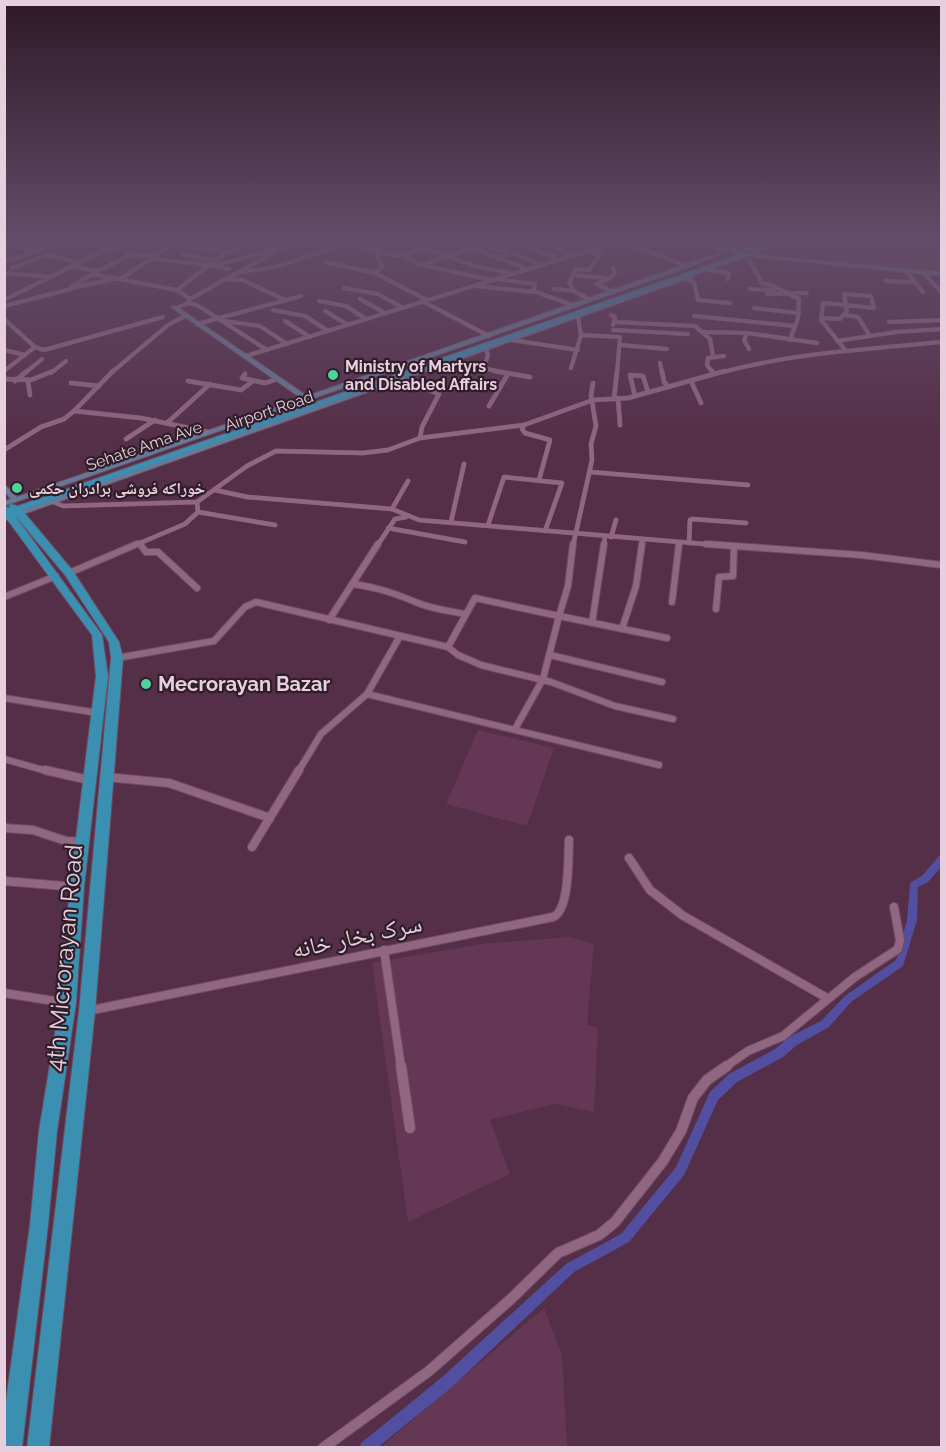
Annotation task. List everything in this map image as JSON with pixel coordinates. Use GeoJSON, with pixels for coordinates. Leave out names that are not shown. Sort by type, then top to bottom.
{"type":"FeatureCollection","features":[{"type":"Feature","properties":{"kind":"main road"},"geometry":{"type":"LineString","coordinates":[[175,308],[305,398]]}},
{"type":"Feature","properties":{"kind":"main road","name":"Airport Road"},"geometry":{"type":"LineString","coordinates":[[9,509],[208,432],[570,308]]}},
{"type":"Feature","properties":{"kind":"main road","name":"Sehate Ama Ave"},"geometry":{"type":"LineString","coordinates":[[9,509],[581,308]]}},
{"type":"Feature","properties":{"kind":"main road","name":"Airport Road"},"geometry":{"type":"LineString","coordinates":[[9,509],[591,308]]}},
{"type":"Feature","properties":{"kind":"main road","name":"Airport Road"},"geometry":{"type":"LineString","coordinates":[[9,509],[54,502],[603,308]]}},
{"type":"Feature","properties":{"kind":"main road"},"geometry":{"type":"LineString","coordinates":[[4,486],[9,509]]}},
{"type":"Feature","properties":{"kind":"main road","name":"4th Microrayan Road"},"geometry":{"type":"LineString","coordinates":[[9,509],[114,642],[117,658],[87,1011],[38,1448]]}},
{"type":"Feature","properties":{"kind":"main road","name":"4th Microrayan Road"},"geometry":{"type":"LineString","coordinates":[[11,1448],[39,1225],[48,1131],[68,1003],[77,887],[102,676],[100,648],[87,610]]}},
{"type":"Feature","properties":{"kind":"main road"},"geometry":{"type":"LineString","coordinates":[[89,784],[106,781]]}},
{"type":"Feature","properties":{"kind":"street"},"geometry":{"type":"LineString","coordinates":[[201,308],[267,350]]}},
{"type":"Feature","properties":{"kind":"street"},"geometry":{"type":"LineString","coordinates":[[197,324],[259,308]]}},
{"type":"Feature","properties":{"kind":"street"},"geometry":{"type":"LineString","coordinates":[[349,308],[366,319]]}},
{"type":"Feature","properties":{"kind":"street"},"geometry":{"type":"LineString","coordinates":[[376,308],[385,313]]}},
{"type":"Feature","properties":{"kind":"street"},"geometry":{"type":"LineString","coordinates":[[246,356],[403,308]]}},
{"type":"Feature","properties":{"kind":"street"},"geometry":{"type":"LineString","coordinates":[[437,308],[489,336]]}},
{"type":"Feature","properties":{"kind":"street"},"geometry":{"type":"LineString","coordinates":[[754,308],[799,313]]}},
{"type":"Feature","properties":{"kind":"street"},"geometry":{"type":"LineString","coordinates":[[790,340],[799,308]]}},
{"type":"Feature","properties":{"kind":"street"},"geometry":{"type":"LineString","coordinates":[[823,308],[823,324],[846,351]]}},
{"type":"Feature","properties":{"kind":"street"},"geometry":{"type":"LineString","coordinates":[[822,318],[840,319],[848,310],[847,308]]}},
{"type":"Feature","properties":{"kind":"street"},"geometry":{"type":"LineString","coordinates":[[273,310],[305,316],[328,331]]}},
{"type":"Feature","properties":{"kind":"street"},"geometry":{"type":"LineString","coordinates":[[325,311],[348,325]]}},
{"type":"Feature","properties":{"kind":"street"},"geometry":{"type":"LineString","coordinates":[[611,315],[615,317],[612,337]]}},
{"type":"Feature","properties":{"kind":"street"},"geometry":{"type":"LineString","coordinates":[[845,315],[858,317],[870,336]]}},
{"type":"Feature","properties":{"kind":"street"},"geometry":{"type":"LineString","coordinates":[[4,450],[41,427],[64,419],[124,360],[168,325],[185,316]]}},
{"type":"Feature","properties":{"kind":"street"},"geometry":{"type":"LineString","coordinates":[[694,316],[795,326]]}},
{"type":"Feature","properties":{"kind":"street"},"geometry":{"type":"LineString","coordinates":[[4,319],[42,351],[163,317]]}},
{"type":"Feature","properties":{"kind":"street"},"geometry":{"type":"LineString","coordinates":[[570,368],[578,350],[580,335],[578,317]]}},
{"type":"Feature","properties":{"kind":"street"},"geometry":{"type":"LineString","coordinates":[[218,320],[260,326],[287,344]]}},
{"type":"Feature","properties":{"kind":"street"},"geometry":{"type":"LineString","coordinates":[[889,322],[942,320]]}},
{"type":"Feature","properties":{"kind":"street"},"geometry":{"type":"LineString","coordinates":[[285,321],[310,336]]}},
{"type":"Feature","properties":{"kind":"street"},"geometry":{"type":"LineString","coordinates":[[615,322],[692,325],[710,339],[713,356]]}},
{"type":"Feature","properties":{"kind":"street"},"geometry":{"type":"LineString","coordinates":[[915,322],[921,331]]}},
{"type":"Feature","properties":{"kind":"street"},"geometry":{"type":"LineString","coordinates":[[837,341],[942,329]]}},
{"type":"Feature","properties":{"kind":"street"},"geometry":{"type":"LineString","coordinates":[[613,330],[688,334]]}},
{"type":"Feature","properties":{"kind":"street"},"geometry":{"type":"LineString","coordinates":[[700,332],[747,333],[817,343]]}},
{"type":"Feature","properties":{"kind":"street"},"geometry":{"type":"LineString","coordinates":[[747,333],[744,340],[749,349]]}},
{"type":"Feature","properties":{"kind":"street"},"geometry":{"type":"LineString","coordinates":[[580,335],[620,337],[616,399],[620,425]]}},
{"type":"Feature","properties":{"kind":"street"},"geometry":{"type":"LineString","coordinates":[[512,340],[578,350]]}},
{"type":"Feature","properties":{"kind":"street"},"geometry":{"type":"LineString","coordinates":[[54,502],[63,506],[197,502],[247,466],[276,451],[363,453],[388,450],[420,438],[524,425],[593,400],[635,396],[781,358],[940,343]]}},
{"type":"Feature","properties":{"kind":"street"},"geometry":{"type":"LineString","coordinates":[[620,345],[667,349]]}},
{"type":"Feature","properties":{"kind":"street"},"geometry":{"type":"LineString","coordinates":[[4,371],[35,347]]}},
{"type":"Feature","properties":{"kind":"street"},"geometry":{"type":"LineString","coordinates":[[486,349],[488,355],[484,368],[530,377]]}},
{"type":"Feature","properties":{"kind":"street"},"geometry":{"type":"LineString","coordinates":[[4,350],[25,355]]}},
{"type":"Feature","properties":{"kind":"street"},"geometry":{"type":"LineString","coordinates":[[714,374],[707,366],[708,358],[724,356]]}},
{"type":"Feature","properties":{"kind":"street"},"geometry":{"type":"LineString","coordinates":[[15,381],[42,359]]}},
{"type":"Feature","properties":{"kind":"street"},"geometry":{"type":"LineString","coordinates":[[4,379],[28,382],[48,375],[66,361]]}},
{"type":"Feature","properties":{"kind":"street"},"geometry":{"type":"LineString","coordinates":[[660,363],[664,382],[669,387]]}},
{"type":"Feature","properties":{"kind":"street"},"geometry":{"type":"LineString","coordinates":[[244,374],[242,378],[265,383],[277,379]]}},
{"type":"Feature","properties":{"kind":"street"},"geometry":{"type":"LineString","coordinates":[[489,405],[508,374]]}},
{"type":"Feature","properties":{"kind":"street"},"geometry":{"type":"LineString","coordinates":[[635,396],[630,375],[632,374],[643,376],[648,392]]}},
{"type":"Feature","properties":{"kind":"street"},"geometry":{"type":"LineString","coordinates":[[401,379],[440,394],[422,427],[420,438]]}},
{"type":"Feature","properties":{"kind":"street"},"geometry":{"type":"LineString","coordinates":[[188,381],[241,390],[253,381]]}},
{"type":"Feature","properties":{"kind":"street"},"geometry":{"type":"LineString","coordinates":[[691,381],[700,403]]}},
{"type":"Feature","properties":{"kind":"street"},"geometry":{"type":"LineString","coordinates":[[28,382],[30,395]]}},
{"type":"Feature","properties":{"kind":"street"},"geometry":{"type":"LineString","coordinates":[[71,383],[99,386]]}},
{"type":"Feature","properties":{"kind":"street"},"geometry":{"type":"LineString","coordinates":[[515,729],[543,679],[568,586],[575,532],[590,472],[591,444],[596,426],[592,383]]}},
{"type":"Feature","properties":{"kind":"street"},"geometry":{"type":"LineString","coordinates":[[167,423],[210,384]]}},
{"type":"Feature","properties":{"kind":"street"},"geometry":{"type":"LineString","coordinates":[[74,411],[93,411],[155,420],[208,432]]}},
{"type":"Feature","properties":{"kind":"street"},"geometry":{"type":"LineString","coordinates":[[126,439],[155,420]]}},
{"type":"Feature","properties":{"kind":"street"},"geometry":{"type":"LineString","coordinates":[[524,425],[522,429],[525,433],[550,440],[540,480]]}},
{"type":"Feature","properties":{"kind":"street"},"geometry":{"type":"LineString","coordinates":[[451,522],[464,464]]}},
{"type":"Feature","properties":{"kind":"street"},"geometry":{"type":"LineString","coordinates":[[590,472],[748,485]]}},
{"type":"Feature","properties":{"kind":"street"},"geometry":{"type":"LineString","coordinates":[[488,525],[504,477],[561,483],[545,531]]}},
{"type":"Feature","properties":{"kind":"street"},"geometry":{"type":"LineString","coordinates":[[392,509],[408,481]]}},
{"type":"Feature","properties":{"kind":"street"},"geometry":{"type":"LineString","coordinates":[[215,490],[247,497],[392,509],[408,517]]}},
{"type":"Feature","properties":{"kind":"street"},"geometry":{"type":"LineString","coordinates":[[197,502],[198,512]]}},
{"type":"Feature","properties":{"kind":"street"},"geometry":{"type":"LineString","coordinates":[[198,512],[275,525]]}},
{"type":"Feature","properties":{"kind":"street"},"geometry":{"type":"LineString","coordinates":[[4,597],[140,544],[185,524],[198,512]]}},
{"type":"Feature","properties":{"kind":"street"},"geometry":{"type":"LineString","coordinates":[[329,620],[388,528],[395,519],[408,517],[642,540],[861,555],[942,565]]}},
{"type":"Feature","properties":{"kind":"street"},"geometry":{"type":"LineString","coordinates":[[689,543],[690,520],[692,519],[746,523]]}},
{"type":"Feature","properties":{"kind":"street"},"geometry":{"type":"LineString","coordinates":[[592,623],[608,536],[616,520]]}},
{"type":"Feature","properties":{"kind":"street"},"geometry":{"type":"LineString","coordinates":[[388,528],[465,542]]}},
{"type":"Feature","properties":{"kind":"street"},"geometry":{"type":"LineString","coordinates":[[622,629],[632,603],[639,572],[642,540]]}},
{"type":"Feature","properties":{"kind":"street"},"geometry":{"type":"LineString","coordinates":[[672,602],[679,543]]}},
{"type":"Feature","properties":{"kind":"street"},"geometry":{"type":"LineString","coordinates":[[140,544],[146,552],[158,552],[197,588]]}},
{"type":"Feature","properties":{"kind":"street"},"geometry":{"type":"LineString","coordinates":[[716,609],[719,577],[733,576],[734,547]]}},
{"type":"Feature","properties":{"kind":"street"},"geometry":{"type":"LineString","coordinates":[[353,584],[378,588],[402,595],[419,604],[465,614]]}},
{"type":"Feature","properties":{"kind":"street"},"geometry":{"type":"LineString","coordinates":[[448,647],[475,598],[667,638]]}},
{"type":"Feature","properties":{"kind":"street"},"geometry":{"type":"LineString","coordinates":[[117,658],[214,641],[245,607],[256,602],[448,647],[459,657],[481,665],[543,679],[575,689],[596,700],[673,719]]}},
{"type":"Feature","properties":{"kind":"street"},"geometry":{"type":"LineString","coordinates":[[252,847],[321,734],[331,722],[348,714],[367,694],[400,636]]}},
{"type":"Feature","properties":{"kind":"street"},"geometry":{"type":"LineString","coordinates":[[550,655],[662,682]]}},
{"type":"Feature","properties":{"kind":"street"},"geometry":{"type":"LineString","coordinates":[[367,694],[659,765]]}},
{"type":"Feature","properties":{"kind":"street"},"geometry":{"type":"LineString","coordinates":[[4,698],[98,713]]}},
{"type":"Feature","properties":{"kind":"street"},"geometry":{"type":"LineString","coordinates":[[4,759],[89,784]]}},
{"type":"Feature","properties":{"kind":"street"},"geometry":{"type":"LineString","coordinates":[[106,781],[169,783],[270,818]]}},
{"type":"Feature","properties":{"kind":"street"},"geometry":{"type":"LineString","coordinates":[[4,828],[32,830],[51,835],[64,842],[83,843]]}},
{"type":"Feature","properties":{"kind":"street","name":"سرک بخار خانه"},"geometry":{"type":"LineString","coordinates":[[87,1011],[558,915],[564,904],[569,840]]}},
{"type":"Feature","properties":{"kind":"street"},"geometry":{"type":"LineString","coordinates":[[629,858],[650,890],[682,915],[827,998]]}},
{"type":"Feature","properties":{"kind":"street"},"geometry":{"type":"LineString","coordinates":[[4,881],[77,887]]}},
{"type":"Feature","properties":{"kind":"street"},"geometry":{"type":"LineString","coordinates":[[323,1448],[429,1371],[511,1299],[558,1253],[599,1235],[615,1222],[663,1161],[681,1131],[693,1098],[707,1080],[748,1051],[783,1036],[827,998],[898,949],[900,940],[894,907]]}},
{"type":"Feature","properties":{"kind":"street"},"geometry":{"type":"LineString","coordinates":[[384,950],[410,1128]]}},
{"type":"Feature","properties":{"kind":"street"},"geometry":{"type":"LineString","coordinates":[[4,993],[68,1003]]}},
{"type":"Feature","properties":{"kind":"shaded area"},"geometry":{"type":"Polygon","coordinates":[[[478,730],[554,748],[527,826],[446,804],[478,730]]]}},
{"type":"Feature","properties":{"kind":"shaded area"},"geometry":{"type":"Polygon","coordinates":[[[569,937],[594,944],[587,1025],[598,1028],[594,1112],[555,1104],[490,1120],[510,1174],[408,1222],[372,963],[480,944],[569,937]]]}},
{"type":"Feature","properties":{"kind":"shaded area"},"geometry":{"type":"Polygon","coordinates":[[[544,1308],[562,1355],[567,1447],[381,1447],[544,1308]]]}},
{"type":"Feature","properties":{"kind":"waterway"},"geometry":{"type":"LineString","coordinates":[[366,1448],[446,1383],[570,1268],[625,1238],[680,1171],[714,1096],[733,1078],[825,1024],[848,999],[900,963],[912,920],[914,885],[925,879],[942,859]]}},
{"type":"Feature","properties":{"kind":"place","name":"Ministry of Martyrs and Disabled Affairs"},"geometry":{"type":"Point","coordinates":[333,375]}},
{"type":"Feature","properties":{"kind":"place","name":"خوراکه فروشی برادران حکمی"},"geometry":{"type":"Point","coordinates":[17,488]}},
{"type":"Feature","properties":{"kind":"place","name":"Mecrorayan Bazar"},"geometry":{"type":"Point","coordinates":[146,684]}}]}
